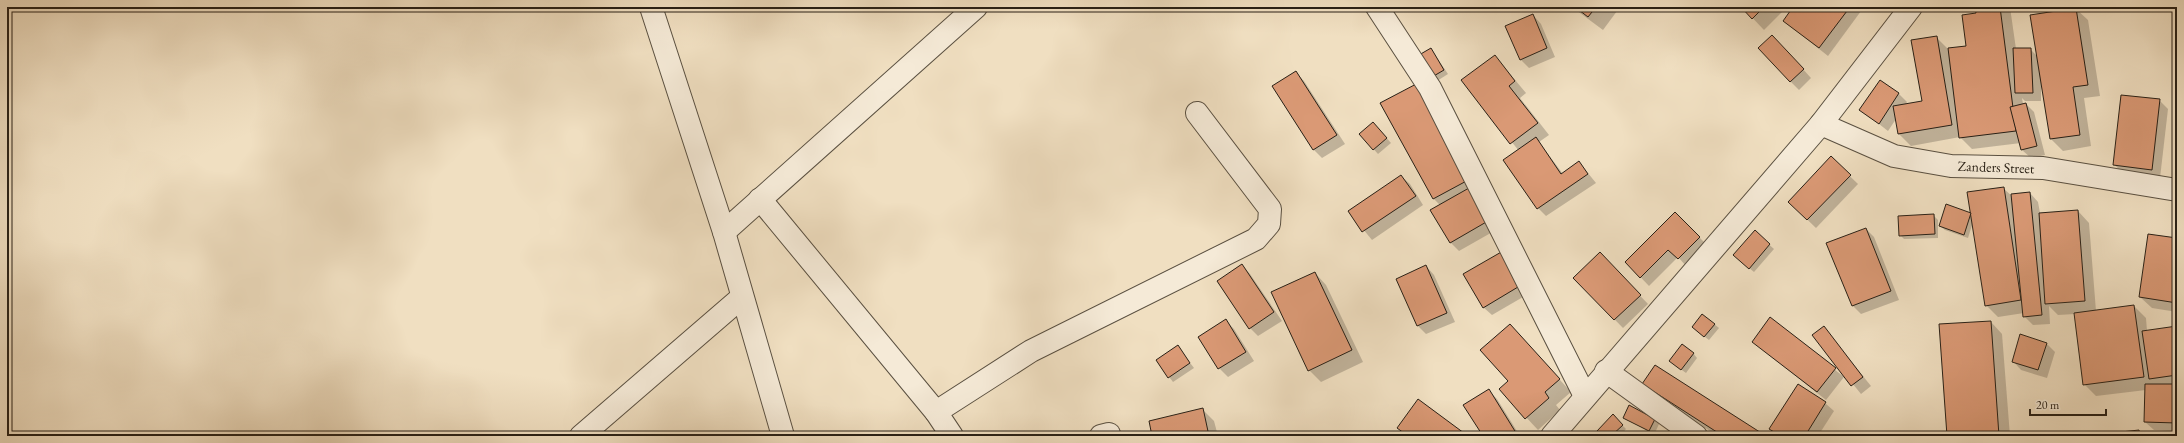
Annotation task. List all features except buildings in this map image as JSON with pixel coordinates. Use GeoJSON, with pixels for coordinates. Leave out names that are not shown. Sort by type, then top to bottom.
{"type":"FeatureCollection","features":[{"type":"Feature","properties":{"kind":"street"},"geometry":{"type":"LineString","coordinates":[[651,7],[724,232],[783,436]]}},
{"type":"Feature","properties":{"kind":"street"},"geometry":{"type":"LineString","coordinates":[[724,232],[976,7]]}},
{"type":"Feature","properties":{"kind":"street"},"geometry":{"type":"LineString","coordinates":[[1377,7],[1430,88],[1585,396]]}},
{"type":"Feature","properties":{"kind":"street"},"geometry":{"type":"LineString","coordinates":[[1552,436],[1606,371],[1821,124],[1911,7]]}},
{"type":"Feature","properties":{"kind":"street"},"geometry":{"type":"LineString","coordinates":[[936,412],[1031,351],[1256,239],[1269,224],[1270,209],[1197,113]]}},
{"type":"Feature","properties":{"kind":"street","name":"Zanders Street"},"geometry":{"type":"LineString","coordinates":[[1821,124],[1894,156],[1951,166],[2043,168],[2177,190]]}},
{"type":"Feature","properties":{"kind":"street"},"geometry":{"type":"LineString","coordinates":[[760,199],[936,412],[952,436]]}},
{"type":"Feature","properties":{"kind":"street"},"geometry":{"type":"LineString","coordinates":[[581,436],[742,297]]}},
{"type":"Feature","properties":{"kind":"street"},"geometry":{"type":"LineString","coordinates":[[1606,371],[1696,436]]}}]}
